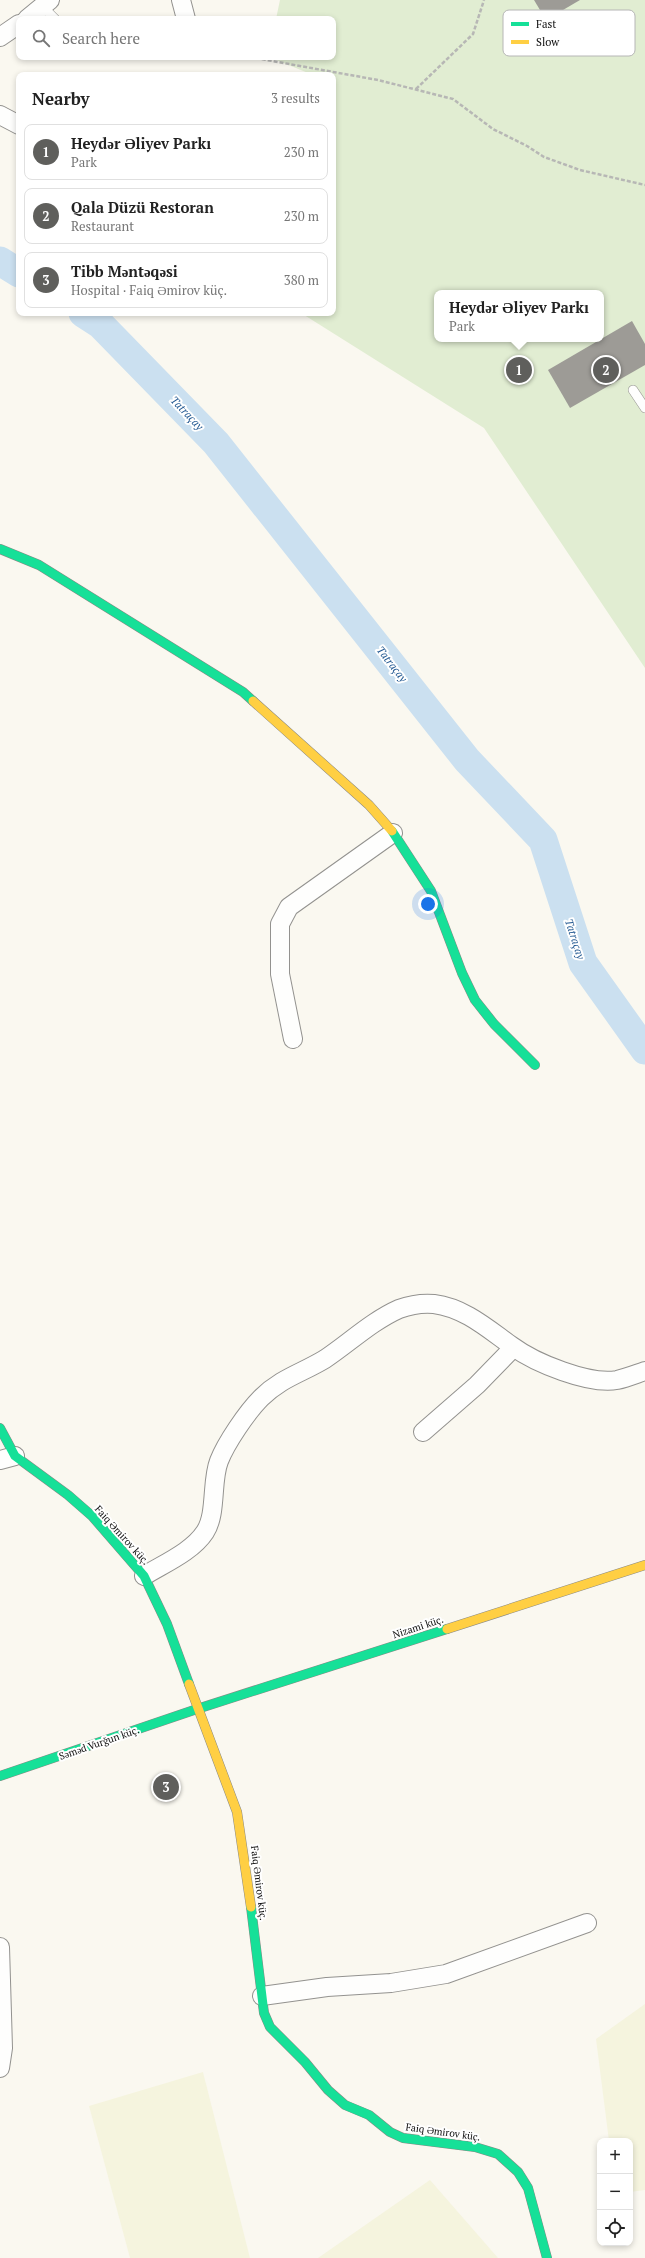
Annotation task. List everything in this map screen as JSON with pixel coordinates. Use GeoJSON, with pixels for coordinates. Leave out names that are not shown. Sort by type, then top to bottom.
{"type":"FeatureCollection","features":[{"type":"Feature","properties":{"kind":"street"},"geometry":{"type":"LineString","coordinates":[[181,0],[185,16]]}},
{"type":"Feature","properties":{"kind":"street"},"geometry":{"type":"LineString","coordinates":[[34,16],[49,9]]}},
{"type":"Feature","properties":{"kind":"street"},"geometry":{"type":"LineString","coordinates":[[0,37],[16,26]]}},
{"type":"Feature","properties":{"kind":"street"},"geometry":{"type":"LineString","coordinates":[[0,115],[16,123]]}},
{"type":"Feature","properties":{"kind":"street"},"geometry":{"type":"LineString","coordinates":[[0,550],[39,565],[243,692],[369,805],[393,833],[431,891],[462,973],[476,1000],[494,1024],[535,1065]]}},
{"type":"Feature","properties":{"kind":"street"},"geometry":{"type":"LineString","coordinates":[[293,1039],[280,974],[280,924],[289,907],[393,833]]}},
{"type":"Feature","properties":{"kind":"street"},"geometry":{"type":"LineString","coordinates":[[144,1576],[193,1544],[205,1531],[209,1520],[218,1462],[225,1448],[259,1400],[282,1380],[324,1360],[399,1309],[415,1305],[434,1304],[468,1315],[513,1348],[560,1371],[591,1380],[616,1380],[645,1371]]}},
{"type":"Feature","properties":{"kind":"street"},"geometry":{"type":"LineString","coordinates":[[423,1432],[477,1385],[513,1348]]}},
{"type":"Feature","properties":{"kind":"street","name":"Faiq Əmirov küç."},"geometry":{"type":"LineString","coordinates":[[0,1428],[8,1458],[68,1495],[92,1516],[144,1576],[167,1624],[197,1709],[237,1812],[246,1862],[264,2013],[270,2027],[306,2062],[328,2090],[344,2105],[369,2115],[390,2132],[403,2138],[475,2147],[498,2154],[518,2172],[528,2188],[546,2258]]}},
{"type":"Feature","properties":{"kind":"street","name":"Nizami küç."},"geometry":{"type":"LineString","coordinates":[[197,1709],[645,1565]]}},
{"type":"Feature","properties":{"kind":"street","name":"Səməd Vurğun küç."},"geometry":{"type":"LineString","coordinates":[[0,1776],[197,1709]]}},
{"type":"Feature","properties":{"kind":"street"},"geometry":{"type":"LineString","coordinates":[[262,1996],[327,1987],[391,1983],[446,1974],[587,1923]]}},
{"type":"Feature","properties":{"kind":"street"},"geometry":{"type":"LineString","coordinates":[[0,1947],[3,2048],[0,2068]]}},
{"type":"Feature","properties":{"kind":"lane"},"geometry":{"type":"LineString","coordinates":[[633,390],[645,408]]}},
{"type":"Feature","properties":{"kind":"path"},"geometry":{"type":"LineString","coordinates":[[416,90],[473,34],[484,0]]}},
{"type":"Feature","properties":{"kind":"path"},"geometry":{"type":"LineString","coordinates":[[267,60],[333,72]]}},
{"type":"Feature","properties":{"kind":"path"},"geometry":{"type":"LineString","coordinates":[[336,72],[378,80],[453,99],[493,129],[527,146],[544,157],[580,170],[645,184]]}},
{"type":"Feature","properties":{"kind":"green space"},"geometry":{"type":"Polygon","coordinates":[[[280,0],[645,0],[645,668],[484,428],[306,316],[336,316],[336,72],[306,72],[276,60],[336,60],[336,16],[277,16],[280,0]]]}},
{"type":"Feature","properties":{"kind":"green space"},"geometry":{"type":"Polygon","coordinates":[[[645,2004],[645,2190],[633,2192],[633,2138],[609,2138],[596,2039],[645,2004]]]}},
{"type":"Feature","properties":{"kind":"green space"},"geometry":{"type":"Polygon","coordinates":[[[203,2072],[250,2258],[130,2258],[89,2106],[203,2072]]]}},
{"type":"Feature","properties":{"kind":"green space"},"geometry":{"type":"Polygon","coordinates":[[[430,2180],[498,2258],[318,2258],[430,2180]]]}},
{"type":"Feature","properties":{"kind":"building"},"geometry":{"type":"Polygon","coordinates":[[[534,0],[580,0],[563,10],[540,10],[534,0]]]}},
{"type":"Feature","properties":{"kind":"building"},"geometry":{"type":"Polygon","coordinates":[[[632,321],[645,344],[645,365],[570,408],[548,370],[596,342],[604,342],[604,337],[632,321]]]}},
{"type":"Feature","properties":{"kind":"waterway","name":"Tatraçay"},"geometry":{"type":"LineString","coordinates":[[0,261],[16,271]]}},
{"type":"Feature","properties":{"kind":"waterway","name":"Tatraçay"},"geometry":{"type":"LineString","coordinates":[[88,316],[100,324],[216,443],[467,760],[543,840],[583,963],[645,1050]]}},
{"type":"Feature","properties":{"kind":"traffic: fast"},"geometry":{"type":"LineString","coordinates":[[0,549],[39,565],[243,692],[253,701]]}},
{"type":"Feature","properties":{"kind":"traffic: fast"},"geometry":{"type":"LineString","coordinates":[[392,831],[431,891],[462,973],[475,1000],[494,1024],[535,1065]]}},
{"type":"Feature","properties":{"kind":"traffic: fast"},"geometry":{"type":"LineString","coordinates":[[0,1428],[15,1456],[68,1495],[92,1516],[144,1576],[167,1624],[189,1684]]}},
{"type":"Feature","properties":{"kind":"traffic: fast"},"geometry":{"type":"LineString","coordinates":[[0,1776],[197,1709],[447,1629]]}},
{"type":"Feature","properties":{"kind":"traffic: fast"},"geometry":{"type":"LineString","coordinates":[[251,1907],[264,2013],[270,2027],[305,2062],[328,2090],[345,2105],[369,2115],[390,2132],[403,2138],[475,2147],[498,2154],[518,2172],[528,2188],[547,2258]]}},
{"type":"Feature","properties":{"kind":"traffic: slow"},"geometry":{"type":"LineString","coordinates":[[253,701],[369,805],[392,831]]}},
{"type":"Feature","properties":{"kind":"traffic: slow"},"geometry":{"type":"LineString","coordinates":[[447,1629],[645,1565]]}},
{"type":"Feature","properties":{"kind":"traffic: slow"},"geometry":{"type":"LineString","coordinates":[[189,1684],[237,1812],[251,1907]]}},
{"type":"Feature","properties":{"kind":"place","name":"Heydər Əliyev Parkı"},"geometry":{"type":"Point","coordinates":[519,370]}},
{"type":"Feature","properties":{"kind":"place","name":"Qala Düzü Restoran"},"geometry":{"type":"Point","coordinates":[606,370]}},
{"type":"Feature","properties":{"kind":"place","name":"Tibb Məntəqəsi"},"geometry":{"type":"Point","coordinates":[166,1787]}}]}
